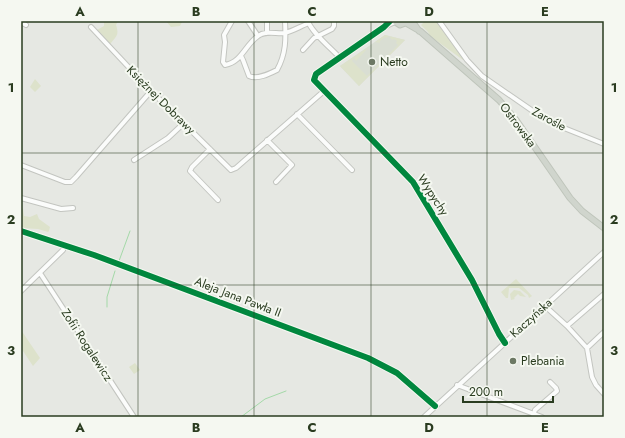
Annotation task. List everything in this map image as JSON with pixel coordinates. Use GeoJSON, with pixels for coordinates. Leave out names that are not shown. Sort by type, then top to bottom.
{"type":"FeatureCollection","features":[{"type":"Feature","properties":{"kind":"main road"},"geometry":{"type":"LineString","coordinates":[[393,22],[400,25],[409,22]]}},
{"type":"Feature","properties":{"kind":"main road","name":"Ostrowska"},"geometry":{"type":"LineString","coordinates":[[409,22],[493,94],[516,120],[570,198],[582,211],[604,228]]}},
{"type":"Feature","properties":{"kind":"street"},"geometry":{"type":"LineString","coordinates":[[232,21],[225,32],[223,60],[225,65],[241,56],[258,36],[267,33],[286,33],[309,22],[318,36],[340,58],[393,22]]}},
{"type":"Feature","properties":{"kind":"street"},"geometry":{"type":"LineString","coordinates":[[248,21],[258,36]]}},
{"type":"Feature","properties":{"kind":"street"},"geometry":{"type":"LineString","coordinates":[[267,21],[267,33]]}},
{"type":"Feature","properties":{"kind":"street"},"geometry":{"type":"LineString","coordinates":[[241,56],[250,77],[257,78],[278,69],[286,42],[286,21]]}},
{"type":"Feature","properties":{"kind":"street"},"geometry":{"type":"LineString","coordinates":[[303,50],[318,36],[332,28],[334,26],[334,21]]}},
{"type":"Feature","properties":{"kind":"street","name":"Zarośle"},"geometry":{"type":"LineString","coordinates":[[439,21],[474,69],[545,118],[604,144]]}},
{"type":"Feature","properties":{"kind":"street"},"geometry":{"type":"LineString","coordinates":[[21,22],[26,25]]}},
{"type":"Feature","properties":{"kind":"street","name":"Księżnej Dobrawy"},"geometry":{"type":"LineString","coordinates":[[91,27],[151,91],[232,170],[267,140]]}},
{"type":"Feature","properties":{"kind":"street","name":"Wypychy"},"geometry":{"type":"LineString","coordinates":[[340,58],[316,74],[314,80],[413,182],[472,280],[505,343]]}},
{"type":"Feature","properties":{"kind":"street"},"geometry":{"type":"LineString","coordinates":[[493,94],[499,87]]}},
{"type":"Feature","properties":{"kind":"street"},"geometry":{"type":"LineString","coordinates":[[21,165],[65,182],[71,182],[151,91]]}},
{"type":"Feature","properties":{"kind":"street"},"geometry":{"type":"LineString","coordinates":[[276,182],[292,165],[267,140],[324,91]]}},
{"type":"Feature","properties":{"kind":"street"},"geometry":{"type":"LineString","coordinates":[[297,114],[352,170]]}},
{"type":"Feature","properties":{"kind":"street"},"geometry":{"type":"LineString","coordinates":[[134,160],[168,138],[184,123]]}},
{"type":"Feature","properties":{"kind":"street"},"geometry":{"type":"LineString","coordinates":[[210,149],[192,167],[190,171],[218,200]]}},
{"type":"Feature","properties":{"kind":"street"},"geometry":{"type":"LineString","coordinates":[[21,198],[61,209],[73,208]]}},
{"type":"Feature","properties":{"kind":"street","name":"Aleja Jana Pawła II"},"geometry":{"type":"LineString","coordinates":[[21,231],[65,244],[368,358],[397,373],[435,406]]}},
{"type":"Feature","properties":{"kind":"street"},"geometry":{"type":"LineString","coordinates":[[21,291],[62,250],[65,244]]}},
{"type":"Feature","properties":{"kind":"street","name":"Kaczyńska"},"geometry":{"type":"LineString","coordinates":[[424,417],[457,385],[604,252]]}},
{"type":"Feature","properties":{"kind":"street"},"geometry":{"type":"LineString","coordinates":[[600,256],[604,259]]}},
{"type":"Feature","properties":{"kind":"street","name":"Zofii Rogalewicz"},"geometry":{"type":"LineString","coordinates":[[40,273],[134,417]]}},
{"type":"Feature","properties":{"kind":"street"},"geometry":{"type":"LineString","coordinates":[[567,326],[604,294]]}},
{"type":"Feature","properties":{"kind":"street"},"geometry":{"type":"LineString","coordinates":[[545,306],[567,326],[587,348],[592,377],[597,387],[604,394]]}},
{"type":"Feature","properties":{"kind":"street"},"geometry":{"type":"LineString","coordinates":[[587,348],[604,332]]}},
{"type":"Feature","properties":{"kind":"street"},"geometry":{"type":"LineString","coordinates":[[533,415],[535,410],[557,391],[550,382]]}},
{"type":"Feature","properties":{"kind":"street"},"geometry":{"type":"LineString","coordinates":[[457,385],[533,415],[542,417]]}},
{"type":"Feature","properties":{"kind":"shaded area"},"geometry":{"type":"Polygon","coordinates":[[[385,35],[405,40],[359,86],[340,66],[385,35]]]}},
{"type":"Feature","properties":{"kind":"green space"},"geometry":{"type":"Polygon","coordinates":[[[104,21],[118,21],[116,25],[117,34],[109,46],[97,30],[104,26],[104,21]]]}},
{"type":"Feature","properties":{"kind":"green space"},"geometry":{"type":"Polygon","coordinates":[[[166,21],[182,22],[180,26],[171,27],[166,21]]]}},
{"type":"Feature","properties":{"kind":"green space"},"geometry":{"type":"Polygon","coordinates":[[[425,21],[439,21],[465,58],[463,60],[430,36],[421,25],[425,21]]]}},
{"type":"Feature","properties":{"kind":"green space"},"geometry":{"type":"Polygon","coordinates":[[[385,35],[389,36],[386,38],[385,37],[380,41],[380,43],[375,42],[385,35]]]}},
{"type":"Feature","properties":{"kind":"green space"},"geometry":{"type":"Polygon","coordinates":[[[389,36],[405,40],[359,86],[340,66],[370,46],[356,61],[354,58],[352,61],[367,76],[398,45],[396,43],[397,41],[394,39],[392,40],[389,36]]]}},
{"type":"Feature","properties":{"kind":"green space"},"geometry":{"type":"Polygon","coordinates":[[[35,79],[41,86],[35,92],[30,87],[35,79]]]}},
{"type":"Feature","properties":{"kind":"green space"},"geometry":{"type":"Polygon","coordinates":[[[21,207],[23,209],[24,216],[30,217],[37,214],[39,219],[50,227],[49,231],[21,228],[21,207]]]}},
{"type":"Feature","properties":{"kind":"green space"},"geometry":{"type":"Polygon","coordinates":[[[516,279],[532,296],[529,298],[528,295],[519,288],[509,288],[508,298],[506,298],[501,292],[516,279]]]}},
{"type":"Feature","properties":{"kind":"green space"},"geometry":{"type":"Polygon","coordinates":[[[514,290],[520,291],[526,297],[518,294],[514,298],[515,299],[511,300],[510,294],[514,290]]]}},
{"type":"Feature","properties":{"kind":"green space"},"geometry":{"type":"Polygon","coordinates":[[[21,330],[40,358],[33,366],[21,348],[21,330]]]}},
{"type":"Feature","properties":{"kind":"green space"},"geometry":{"type":"Polygon","coordinates":[[[135,363],[140,370],[134,374],[129,367],[135,363]]]}},
{"type":"Feature","properties":{"kind":"waterway"},"geometry":{"type":"LineString","coordinates":[[119,261],[130,231]]}},
{"type":"Feature","properties":{"kind":"waterway"},"geometry":{"type":"LineString","coordinates":[[107,307],[107,297],[115,271]]}},
{"type":"Feature","properties":{"kind":"waterway"},"geometry":{"type":"LineString","coordinates":[[241,417],[265,399],[286,391]]}},
{"type":"Feature","properties":{"kind":"cycle path"},"geometry":{"type":"LineString","coordinates":[[390,21],[384,27],[316,74],[314,80],[413,182],[472,280],[505,343]]}},
{"type":"Feature","properties":{"kind":"cycle path"},"geometry":{"type":"LineString","coordinates":[[21,231],[94,255],[368,358],[397,373],[435,406]]}},
{"type":"Feature","properties":{"kind":"place","name":"Netto"},"geometry":{"type":"Point","coordinates":[372,62]}},
{"type":"Feature","properties":{"kind":"place","name":"Plebania"},"geometry":{"type":"Point","coordinates":[513,361]}}]}
